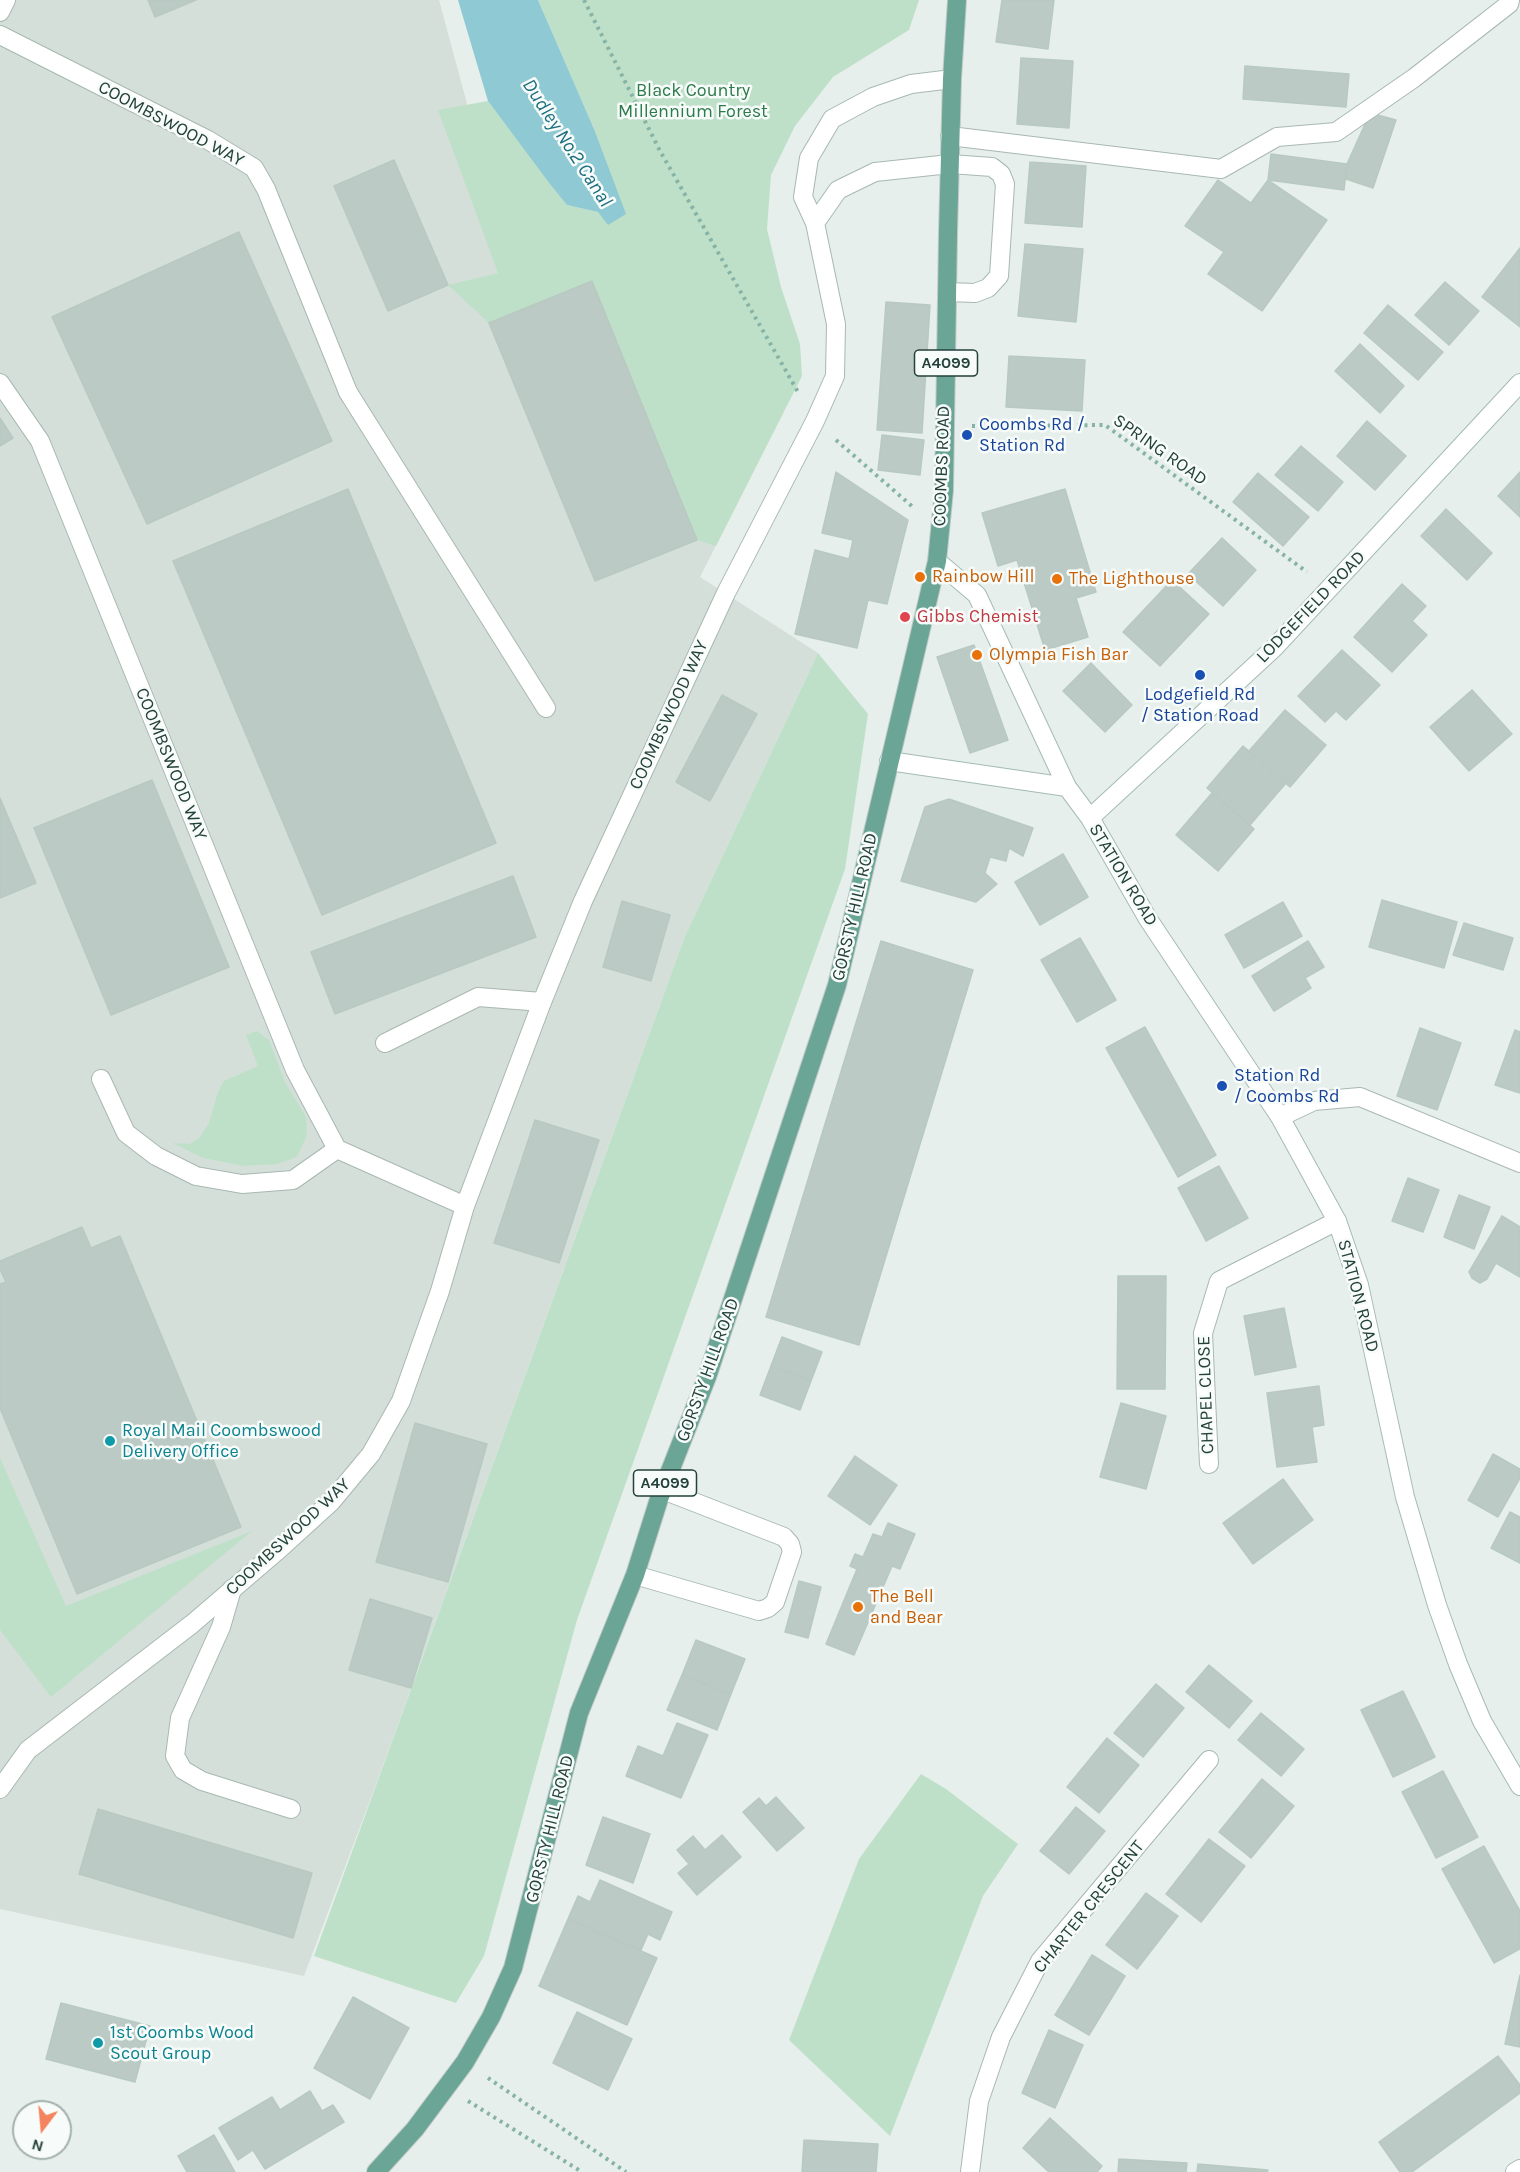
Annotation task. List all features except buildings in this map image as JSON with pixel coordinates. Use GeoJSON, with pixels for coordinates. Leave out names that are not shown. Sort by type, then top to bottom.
{"type":"FeatureCollection","features":[{"type":"Feature","properties":{"kind":"main road","name":"COOMBS ROAD"},"geometry":{"type":"LineString","coordinates":[[937,561],[944,490],[950,136],[957,0]]}},
{"type":"Feature","properties":{"kind":"main road","name":"GORSTY HILL ROAD"},"geometry":{"type":"LineString","coordinates":[[376,2172],[415,2129],[465,2062],[491,2017],[513,1968],[579,1713],[635,1575],[663,1490],[707,1377],[836,989],[937,561]]}},
{"type":"Feature","properties":{"kind":"street"},"geometry":{"type":"LineString","coordinates":[[0,12],[6,0]]}},
{"type":"Feature","properties":{"kind":"street"},"geometry":{"type":"LineString","coordinates":[[950,136],[1221,169],[1277,137],[1336,132],[1414,78],[1509,4],[1510,0]]}},
{"type":"Feature","properties":{"kind":"street","name":"COOMBSWOOD WAY"},"geometry":{"type":"LineString","coordinates":[[0,35],[208,140],[254,168],[266,189],[348,392],[546,708]]}},
{"type":"Feature","properties":{"kind":"street","name":"COOMBSWOOD WAY"},"geometry":{"type":"LineString","coordinates":[[0,1789],[28,1750],[192,1624],[331,1502],[371,1454],[401,1401],[440,1291],[465,1206],[583,901],[726,593],[815,422],[835,376],[836,324],[815,224],[803,197],[809,158],[832,119],[873,98],[911,84],[952,79]]}},
{"type":"Feature","properties":{"kind":"street"},"geometry":{"type":"LineString","coordinates":[[815,224],[838,190],[875,172],[950,164],[992,167],[1001,174],[1005,184],[999,276],[988,288],[975,293],[947,292]]}},
{"type":"Feature","properties":{"kind":"street","name":"COOMBSWOOD WAY"},"geometry":{"type":"LineString","coordinates":[[0,383],[40,441],[295,1070],[337,1149]]}},
{"type":"Feature","properties":{"kind":"street","name":"LODGEFIELD ROAD"},"geometry":{"type":"LineString","coordinates":[[1090,818],[1274,648],[1520,383]]}},
{"type":"Feature","properties":{"kind":"street"},"geometry":{"type":"LineString","coordinates":[[937,561],[977,595],[1067,787]]}},
{"type":"Feature","properties":{"kind":"street"},"geometry":{"type":"LineString","coordinates":[[889,761],[1067,787]]}},
{"type":"Feature","properties":{"kind":"street","name":"STATION ROAD"},"geometry":{"type":"LineString","coordinates":[[1067,787],[1090,818],[1148,920],[1280,1117],[1337,1221],[1359,1285],[1405,1497],[1437,1605],[1482,1721],[1520,1786]]}},
{"type":"Feature","properties":{"kind":"street"},"geometry":{"type":"LineString","coordinates":[[385,1043],[478,997],[542,1002]]}},
{"type":"Feature","properties":{"kind":"street"},"geometry":{"type":"LineString","coordinates":[[101,1079],[126,1132],[156,1156],[196,1176],[242,1184],[293,1180],[337,1149],[465,1206]]}},
{"type":"Feature","properties":{"kind":"street"},"geometry":{"type":"LineString","coordinates":[[1280,1117],[1314,1101],[1360,1097],[1520,1163]]}},
{"type":"Feature","properties":{"kind":"street","name":"CHAPEL CLOSE"},"geometry":{"type":"LineString","coordinates":[[1209,1464],[1203,1333],[1219,1281],[1337,1221]]}},
{"type":"Feature","properties":{"kind":"street"},"geometry":{"type":"LineString","coordinates":[[635,1575],[759,1611],[775,1602],[792,1552],[790,1544],[784,1537],[663,1490]]}},
{"type":"Feature","properties":{"kind":"street"},"geometry":{"type":"LineString","coordinates":[[232,1589],[221,1627],[180,1718],[175,1756],[183,1770],[202,1781],[291,1809]]}},
{"type":"Feature","properties":{"kind":"street","name":"CHARTER CRESCENT"},"geometry":{"type":"LineString","coordinates":[[970,2172],[979,2101],[1001,2037],[1040,1961],[1209,1760]]}},
{"type":"Feature","properties":{"kind":"street"},"geometry":{"type":"LineString","coordinates":[[1515,2172],[1520,2169]]}},
{"type":"Feature","properties":{"kind":"path"},"geometry":{"type":"LineString","coordinates":[[584,0],[660,151],[815,422],[914,509]]}},
{"type":"Feature","properties":{"kind":"path","name":"SPRING ROAD"},"geometry":{"type":"LineString","coordinates":[[945,426],[1105,426],[1329,588]]}},
{"type":"Feature","properties":{"kind":"path"},"geometry":{"type":"LineString","coordinates":[[465,2062],[626,2172]]}},
{"type":"Feature","properties":{"kind":"path"},"geometry":{"type":"LineString","coordinates":[[446,2088],[582,2172]]}},
{"type":"Feature","properties":{"kind":"shaded area"},"geometry":{"type":"Polygon","coordinates":[[[0,0],[439,0],[512,270],[784,411],[700,577],[818,653],[685,936],[304,1976],[0,1909],[0,0]]]}},
{"type":"Feature","properties":{"kind":"green space","name":"Black Country Millennium Forest"},"geometry":{"type":"Polygon","coordinates":[[[538,0],[919,0],[909,30],[833,77],[795,126],[771,175],[767,229],[781,287],[800,344],[802,376],[716,546],[697,540],[592,282],[489,323],[448,285],[498,273],[438,110],[488,101],[567,205],[598,212],[594,129],[538,0]]]}},
{"type":"Feature","properties":{"kind":"green space"},"geometry":{"type":"Polygon","coordinates":[[[818,653],[868,714],[845,869],[577,1620],[484,1956],[456,2003],[314,1956],[685,936],[818,653]]]}},
{"type":"Feature","properties":{"kind":"green space"},"geometry":{"type":"Polygon","coordinates":[[[257,1031],[269,1040],[285,1082],[306,1117],[307,1135],[297,1157],[277,1164],[244,1166],[203,1158],[173,1143],[190,1144],[200,1137],[209,1123],[218,1092],[224,1081],[258,1066],[246,1035],[257,1031]]]}},
{"type":"Feature","properties":{"kind":"green space"},"geometry":{"type":"Polygon","coordinates":[[[0,1458],[66,1606],[252,1531],[51,1697],[0,1630],[0,1458]]]}},
{"type":"Feature","properties":{"kind":"green space"},"geometry":{"type":"Polygon","coordinates":[[[921,1774],[946,1789],[1018,1844],[983,1896],[890,2136],[789,2040],[859,1859],[921,1774]]]}},
{"type":"Feature","properties":{"kind":"water","name":"Dudley No.2 Canal"},"geometry":{"type":"Polygon","coordinates":[[[458,0],[538,0],[594,129],[626,214],[608,225],[598,212],[567,205],[550,184],[488,101],[458,0]]]}},
{"type":"Feature","properties":{"kind":"place","name":"Coombs Rd / Station Rd"},"geometry":{"type":"Point","coordinates":[967,435]}},
{"type":"Feature","properties":{"kind":"place","name":"Rainbow Hill"},"geometry":{"type":"Point","coordinates":[920,577]}},
{"type":"Feature","properties":{"kind":"place","name":"The Lighthouse"},"geometry":{"type":"Point","coordinates":[1057,579]}},
{"type":"Feature","properties":{"kind":"place","name":"Gibbs Chemist"},"geometry":{"type":"Point","coordinates":[905,617]}},
{"type":"Feature","properties":{"kind":"place","name":"Olympia Fish Bar"},"geometry":{"type":"Point","coordinates":[977,655]}},
{"type":"Feature","properties":{"kind":"place","name":"Lodgefield Rd / Station Road"},"geometry":{"type":"Point","coordinates":[1200,675]}},
{"type":"Feature","properties":{"kind":"place","name":"Station Rd / Coombs Rd"},"geometry":{"type":"Point","coordinates":[1222,1086]}},
{"type":"Feature","properties":{"kind":"place","name":"Royal Mail Coombswood Delivery Office"},"geometry":{"type":"Point","coordinates":[110,1441]}},
{"type":"Feature","properties":{"kind":"place","name":"The Bell and Bear"},"geometry":{"type":"Point","coordinates":[858,1607]}},
{"type":"Feature","properties":{"kind":"place","name":"1st Coombs Wood Scout Group"},"geometry":{"type":"Point","coordinates":[98,2043]}}]}
